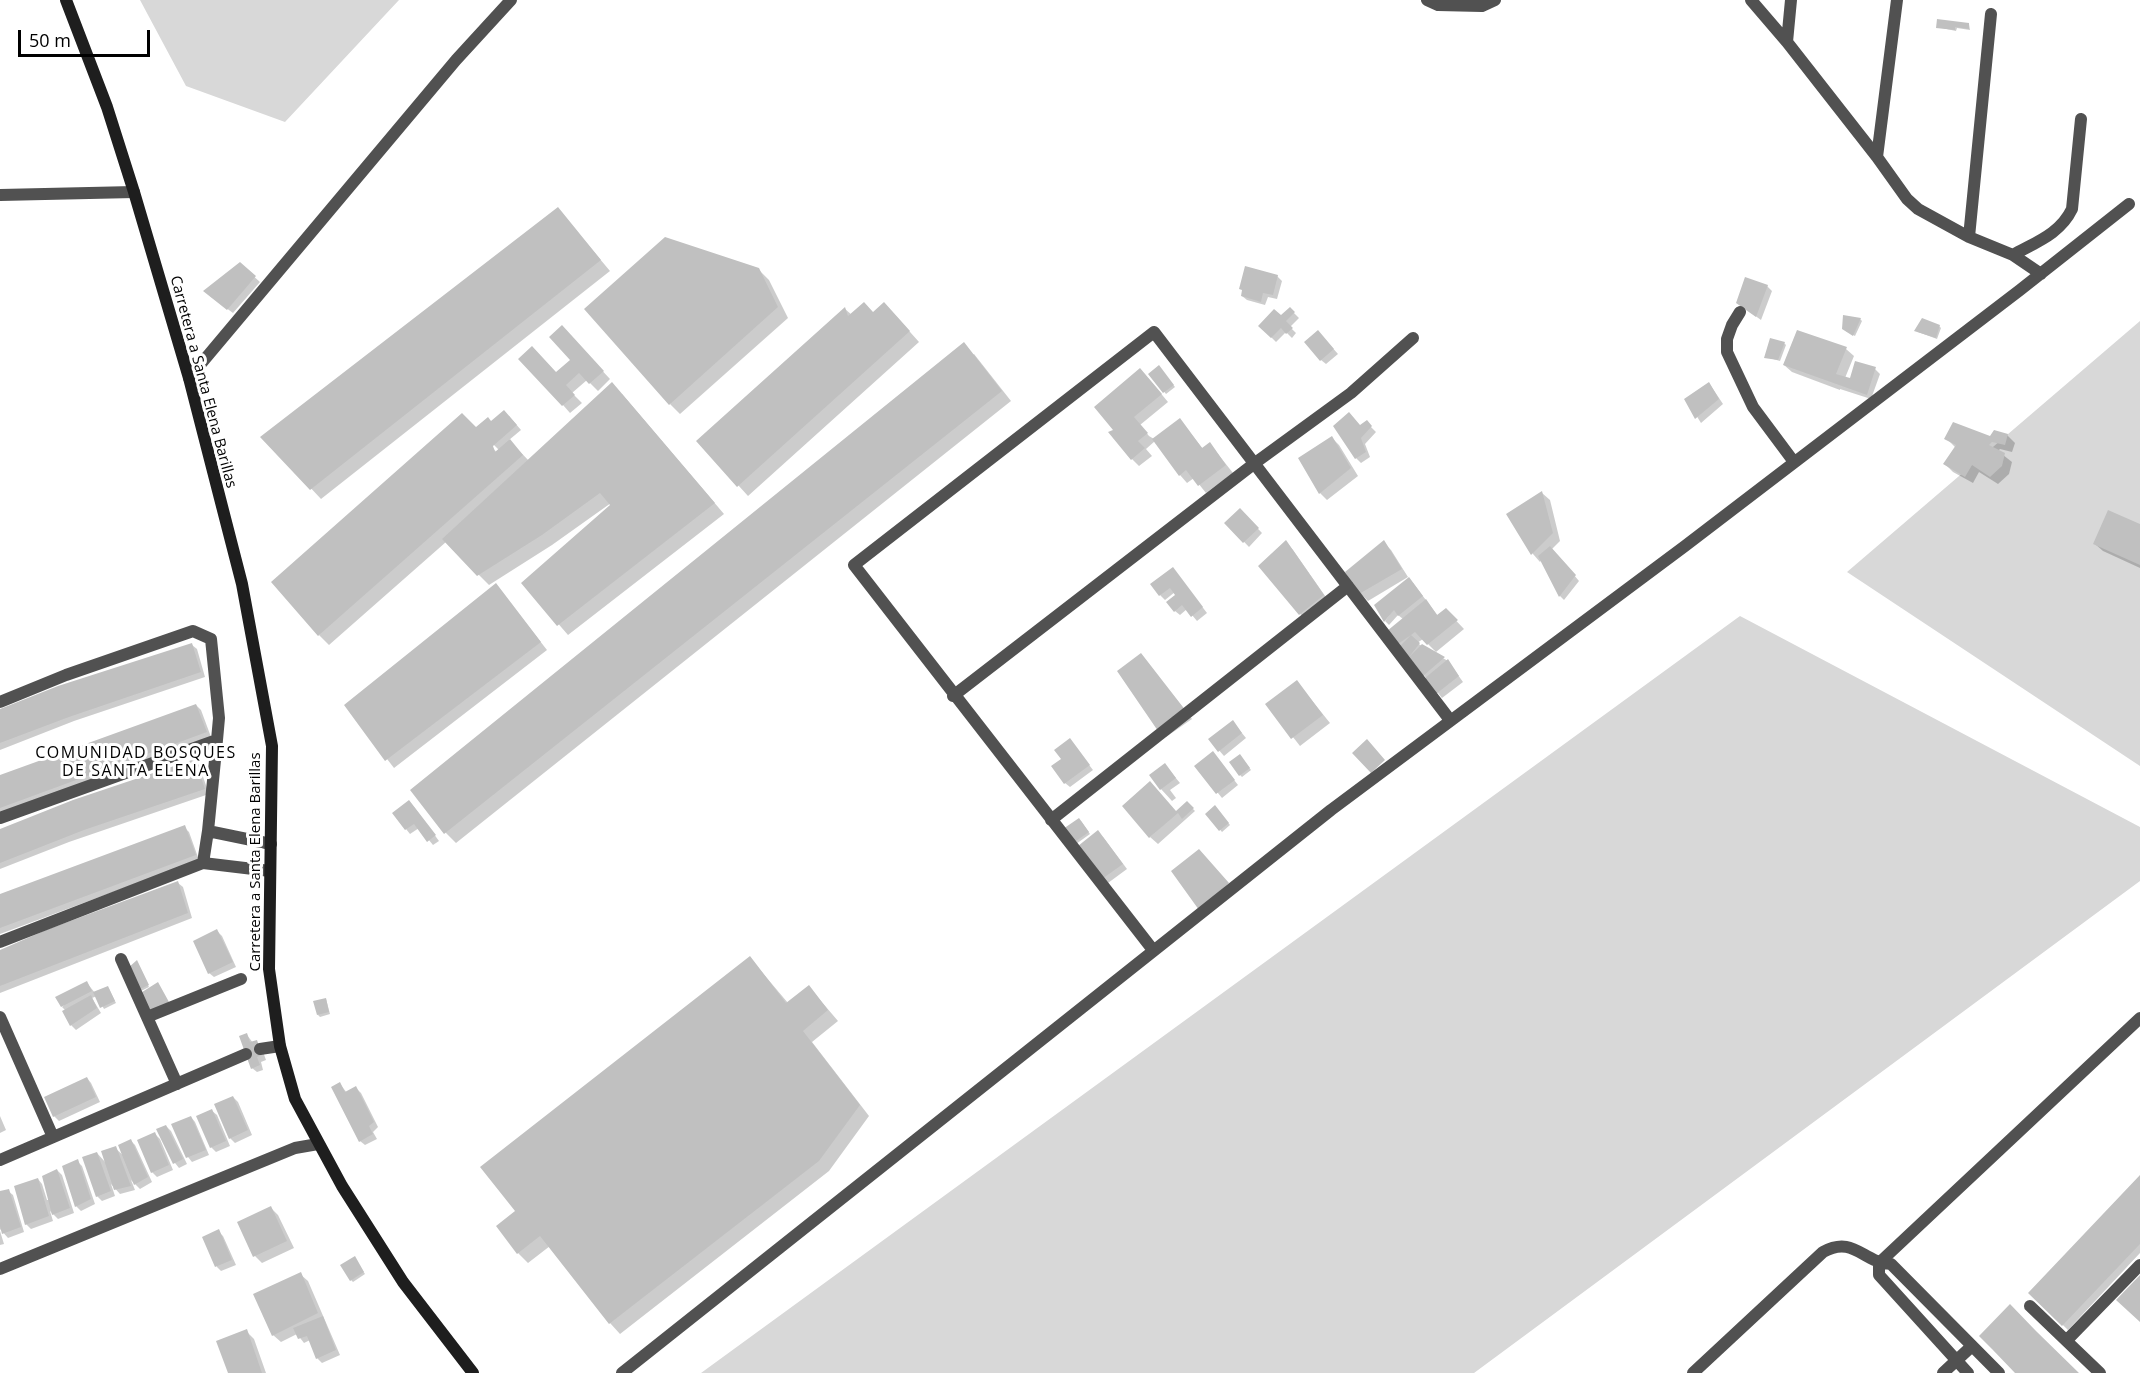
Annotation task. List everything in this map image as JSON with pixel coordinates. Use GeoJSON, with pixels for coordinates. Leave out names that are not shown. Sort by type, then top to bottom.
{"type":"FeatureCollection","features":[{"type":"Feature","properties":{"kind":"main road","name":"Carretera a Santa Elena Barillas"},"geometry":{"type":"LineString","coordinates":[[66,0],[107,107],[134,192],[189,378],[242,584],[272,746],[268,969],[280,1046],[296,1099],[346,1193],[403,1282],[473,1373]]}},
{"type":"Feature","properties":{"kind":"street"},"geometry":{"type":"LineString","coordinates":[[189,378],[456,60],[511,0]]}},
{"type":"Feature","properties":{"kind":"street"},"geometry":{"type":"LineString","coordinates":[[1427,0],[1437,5],[1482,6],[1495,0]]}},
{"type":"Feature","properties":{"kind":"street"},"geometry":{"type":"LineString","coordinates":[[1751,0],[1787,42],[1912,204],[1968,237],[2013,255],[2041,274]]}},
{"type":"Feature","properties":{"kind":"street"},"geometry":{"type":"LineString","coordinates":[[1787,42],[1791,0]]}},
{"type":"Feature","properties":{"kind":"street"},"geometry":{"type":"LineString","coordinates":[[1876,157],[1897,0]]}},
{"type":"Feature","properties":{"kind":"street"},"geometry":{"type":"LineString","coordinates":[[1968,237],[1991,14]]}},
{"type":"Feature","properties":{"kind":"street"},"geometry":{"type":"LineString","coordinates":[[2013,255],[2057,230],[2066,221],[2072,209],[2081,119]]}},
{"type":"Feature","properties":{"kind":"street"},"geometry":{"type":"LineString","coordinates":[[0,195],[134,192]]}},
{"type":"Feature","properties":{"kind":"street"},"geometry":{"type":"LineString","coordinates":[[622,1373],[1331,810],[1794,462],[2129,204]]}},
{"type":"Feature","properties":{"kind":"street"},"geometry":{"type":"LineString","coordinates":[[1740,312],[1729,332],[1727,352],[1753,407],[1794,462]]}},
{"type":"Feature","properties":{"kind":"street"},"geometry":{"type":"LineString","coordinates":[[1153,950],[953,696],[854,565],[1154,332],[1450,720]]}},
{"type":"Feature","properties":{"kind":"street"},"geometry":{"type":"LineString","coordinates":[[953,696],[1255,463],[1351,393],[1413,338]]}},
{"type":"Feature","properties":{"kind":"street"},"geometry":{"type":"LineString","coordinates":[[1051,820],[1348,586]]}},
{"type":"Feature","properties":{"kind":"street"},"geometry":{"type":"LineString","coordinates":[[0,702],[66,675],[193,631],[211,639],[219,718],[203,863]]}},
{"type":"Feature","properties":{"kind":"street"},"geometry":{"type":"LineString","coordinates":[[0,818],[217,740]]}},
{"type":"Feature","properties":{"kind":"street"},"geometry":{"type":"LineString","coordinates":[[208,831],[271,844]]}},
{"type":"Feature","properties":{"kind":"street"},"geometry":{"type":"LineString","coordinates":[[0,942],[203,863],[270,871]]}},
{"type":"Feature","properties":{"kind":"street"},"geometry":{"type":"LineString","coordinates":[[121,959],[177,1084]]}},
{"type":"Feature","properties":{"kind":"street"},"geometry":{"type":"LineString","coordinates":[[147,1017],[241,979]]}},
{"type":"Feature","properties":{"kind":"street"},"geometry":{"type":"LineString","coordinates":[[0,1017],[53,1137]]}},
{"type":"Feature","properties":{"kind":"street"},"geometry":{"type":"LineString","coordinates":[[1968,1373],[1879,1275],[1879,1263],[2140,1018]]}},
{"type":"Feature","properties":{"kind":"street"},"geometry":{"type":"LineString","coordinates":[[260,1049],[280,1046]]}},
{"type":"Feature","properties":{"kind":"street"},"geometry":{"type":"LineString","coordinates":[[0,1161],[246,1054]]}},
{"type":"Feature","properties":{"kind":"street"},"geometry":{"type":"LineString","coordinates":[[0,1269],[295,1148],[318,1144]]}},
{"type":"Feature","properties":{"kind":"street"},"geometry":{"type":"LineString","coordinates":[[1693,1373],[1823,1252],[1830,1248],[1845,1246],[1879,1263],[1891,1264],[1999,1373]]}},
{"type":"Feature","properties":{"kind":"street"},"geometry":{"type":"LineString","coordinates":[[2067,1340],[2140,1265]]}},
{"type":"Feature","properties":{"kind":"street"},"geometry":{"type":"LineString","coordinates":[[2030,1306],[2100,1373]]}},
{"type":"Feature","properties":{"kind":"street"},"geometry":{"type":"LineString","coordinates":[[1943,1373],[1972,1346]]}},
{"type":"Feature","properties":{"kind":"shaded area"},"geometry":{"type":"Polygon","coordinates":[[[140,0],[399,0],[285,122],[186,86],[140,0]]]}},
{"type":"Feature","properties":{"kind":"shaded area"},"geometry":{"type":"Polygon","coordinates":[[[2140,321],[2140,766],[1847,572],[2140,321]]]}},
{"type":"Feature","properties":{"kind":"shaded area"},"geometry":{"type":"Polygon","coordinates":[[[1740,616],[2140,827],[2140,881],[1474,1373],[701,1373],[1740,616]]]}},
{"type":"Feature","properties":{"kind":"building"},"geometry":{"type":"Polygon","coordinates":[[[1937,19],[1969,23],[1969,29],[1936,28],[1937,19]]]}},
{"type":"Feature","properties":{"kind":"building"},"geometry":{"type":"Polygon","coordinates":[[[558,207],[601,260],[310,490],[260,437],[558,207]]]}},
{"type":"Feature","properties":{"kind":"building"},"geometry":{"type":"Polygon","coordinates":[[[665,237],[759,268],[778,307],[669,405],[584,309],[665,237]]]}},
{"type":"Feature","properties":{"kind":"building"},"geometry":{"type":"Polygon","coordinates":[[[240,262],[256,276],[227,310],[203,291],[240,262]]]}},
{"type":"Feature","properties":{"kind":"building"},"geometry":{"type":"Polygon","coordinates":[[[1245,266],[1278,275],[1273,295],[1263,293],[1261,302],[1241,296],[1242,290],[1239,289],[1245,266]]]}},
{"type":"Feature","properties":{"kind":"building"},"geometry":{"type":"Polygon","coordinates":[[[1745,277],[1768,285],[1756,317],[1736,303],[1745,277]]]}},
{"type":"Feature","properties":{"kind":"building"},"geometry":{"type":"Polygon","coordinates":[[[864,302],[873,312],[884,302],[910,331],[737,487],[696,441],[845,307],[848,316],[864,302]]]}},
{"type":"Feature","properties":{"kind":"building"},"geometry":{"type":"Polygon","coordinates":[[[1290,307],[1295,312],[1286,321],[1293,328],[1286,334],[1281,328],[1271,338],[1258,326],[1274,309],[1281,315],[1290,307]]]}},
{"type":"Feature","properties":{"kind":"building"},"geometry":{"type":"Polygon","coordinates":[[[1843,315],[1861,318],[1853,336],[1842,329],[1843,315]]]}},
{"type":"Feature","properties":{"kind":"building"},"geometry":{"type":"Polygon","coordinates":[[[1922,318],[1940,325],[1936,338],[1914,331],[1922,318]]]}},
{"type":"Feature","properties":{"kind":"building"},"geometry":{"type":"Polygon","coordinates":[[[562,325],[604,371],[589,384],[579,373],[566,385],[575,395],[562,406],[518,359],[532,346],[556,372],[570,360],[549,337],[562,325]]]}},
{"type":"Feature","properties":{"kind":"building"},"geometry":{"type":"Polygon","coordinates":[[[1318,330],[1334,349],[1320,361],[1304,342],[1318,330]]]}},
{"type":"Feature","properties":{"kind":"building"},"geometry":{"type":"Polygon","coordinates":[[[1797,330],[1847,347],[1836,374],[1850,378],[1855,361],[1876,367],[1867,395],[1783,365],[1797,330]]]}},
{"type":"Feature","properties":{"kind":"building"},"geometry":{"type":"Polygon","coordinates":[[[1770,338],[1785,342],[1778,360],[1764,358],[1770,338]]]}},
{"type":"Feature","properties":{"kind":"building"},"geometry":{"type":"Polygon","coordinates":[[[964,342],[1002,391],[444,834],[410,790],[964,342]]]}},
{"type":"Feature","properties":{"kind":"building"},"geometry":{"type":"Polygon","coordinates":[[[1159,365],[1174,385],[1163,393],[1148,374],[1159,365]]]}},
{"type":"Feature","properties":{"kind":"building"},"geometry":{"type":"Polygon","coordinates":[[[1140,368],[1162,394],[1134,417],[1148,433],[1138,441],[1145,448],[1131,460],[1108,432],[1113,430],[1094,407],[1140,368]]]}},
{"type":"Feature","properties":{"kind":"building"},"geometry":{"type":"Polygon","coordinates":[[[612,382],[715,503],[557,626],[521,583],[610,505],[600,493],[542,535],[477,576],[442,539],[612,382]]]}},
{"type":"Feature","properties":{"kind":"building"},"geometry":{"type":"Polygon","coordinates":[[[1709,382],[1719,399],[1695,419],[1684,399],[1709,382]]]}},
{"type":"Feature","properties":{"kind":"building"},"geometry":{"type":"Polygon","coordinates":[[[504,410],[517,425],[493,446],[495,452],[510,439],[523,455],[318,636],[271,582],[462,413],[476,427],[488,417],[491,421],[504,410]]]}},
{"type":"Feature","properties":{"kind":"building"},"geometry":{"type":"Polygon","coordinates":[[[1349,412],[1360,425],[1367,420],[1372,426],[1361,438],[1366,452],[1355,459],[1333,426],[1349,412]]]}},
{"type":"Feature","properties":{"kind":"building"},"geometry":{"type":"Polygon","coordinates":[[[1180,418],[1202,448],[1210,442],[1226,465],[1198,486],[1186,470],[1179,476],[1152,439],[1180,418]]]}},
{"type":"Feature","properties":{"kind":"building"},"geometry":{"type":"Polygon","coordinates":[[[1953,422],[1990,436],[1994,430],[2008,434],[2005,445],[1992,442],[1989,445],[2005,453],[2002,466],[1990,477],[1972,465],[1965,477],[1943,464],[1956,445],[1944,439],[1953,422]]]}},
{"type":"Feature","properties":{"kind":"building"},"geometry":{"type":"Polygon","coordinates":[[[1332,436],[1351,468],[1319,494],[1298,458],[1332,436]]]}},
{"type":"Feature","properties":{"kind":"building"},"geometry":{"type":"Polygon","coordinates":[[[1542,491],[1553,533],[1531,555],[1506,514],[1542,491]]]}},
{"type":"Feature","properties":{"kind":"building"},"geometry":{"type":"Polygon","coordinates":[[[1240,508],[1259,528],[1243,543],[1224,523],[1240,508]]]}},
{"type":"Feature","properties":{"kind":"building"},"geometry":{"type":"Polygon","coordinates":[[[2108,510],[2140,524],[2140,565],[2093,544],[2108,510]]]}},
{"type":"Feature","properties":{"kind":"building"},"geometry":{"type":"Polygon","coordinates":[[[1286,540],[1324,595],[1299,615],[1258,566],[1286,540]]]}},
{"type":"Feature","properties":{"kind":"building"},"geometry":{"type":"Polygon","coordinates":[[[1384,540],[1402,569],[1359,594],[1345,572],[1384,540]]]}},
{"type":"Feature","properties":{"kind":"building"},"geometry":{"type":"Polygon","coordinates":[[[1550,546],[1576,575],[1559,597],[1538,556],[1550,546]]]}},
{"type":"Feature","properties":{"kind":"building"},"geometry":{"type":"Polygon","coordinates":[[[1173,567],[1203,607],[1191,617],[1182,605],[1174,612],[1166,602],[1175,595],[1170,588],[1159,596],[1150,584],[1173,567]]]}},
{"type":"Feature","properties":{"kind":"building"},"geometry":{"type":"Polygon","coordinates":[[[1409,577],[1423,596],[1398,616],[1394,610],[1384,622],[1374,605],[1409,577]]]}},
{"type":"Feature","properties":{"kind":"building"},"geometry":{"type":"Polygon","coordinates":[[[496,583],[541,642],[385,761],[344,705],[496,583]]]}},
{"type":"Feature","properties":{"kind":"building"},"geometry":{"type":"Polygon","coordinates":[[[1426,599],[1437,615],[1446,608],[1458,620],[1427,645],[1415,632],[1398,644],[1387,631],[1426,599]]]}},
{"type":"Feature","properties":{"kind":"building"},"geometry":{"type":"Polygon","coordinates":[[[1411,635],[1420,643],[1409,657],[1400,646],[1411,635]]]}},
{"type":"Feature","properties":{"kind":"building"},"geometry":{"type":"Polygon","coordinates":[[[192,643],[201,672],[0,743],[0,709],[58,686],[192,643]]]}},
{"type":"Feature","properties":{"kind":"building"},"geometry":{"type":"Polygon","coordinates":[[[1422,644],[1445,657],[1423,676],[1409,657],[1422,644]]]}},
{"type":"Feature","properties":{"kind":"building"},"geometry":{"type":"Polygon","coordinates":[[[1141,653],[1186,711],[1158,731],[1117,671],[1141,653]]]}},
{"type":"Feature","properties":{"kind":"building"},"geometry":{"type":"Polygon","coordinates":[[[1448,659],[1459,676],[1436,694],[1425,678],[1448,659]]]}},
{"type":"Feature","properties":{"kind":"building"},"geometry":{"type":"Polygon","coordinates":[[[1297,680],[1323,715],[1291,739],[1265,704],[1297,680]]]}},
{"type":"Feature","properties":{"kind":"building"},"geometry":{"type":"Polygon","coordinates":[[[196,704],[207,732],[0,808],[0,775],[196,704]]]}},
{"type":"Feature","properties":{"kind":"building"},"geometry":{"type":"Polygon","coordinates":[[[1233,720],[1242,733],[1218,752],[1208,739],[1233,720]]]}},
{"type":"Feature","properties":{"kind":"building"},"geometry":{"type":"Polygon","coordinates":[[[1070,738],[1090,765],[1064,784],[1051,766],[1061,759],[1054,750],[1070,738]]]}},
{"type":"Feature","properties":{"kind":"building"},"geometry":{"type":"Polygon","coordinates":[[[1367,739],[1385,760],[1371,773],[1352,753],[1367,739]]]}},
{"type":"Feature","properties":{"kind":"building"},"geometry":{"type":"Polygon","coordinates":[[[1213,751],[1235,780],[1216,794],[1194,766],[1213,751]]]}},
{"type":"Feature","properties":{"kind":"building"},"geometry":{"type":"Polygon","coordinates":[[[1240,754],[1250,768],[1239,776],[1229,762],[1240,754]]]}},
{"type":"Feature","properties":{"kind":"building"},"geometry":{"type":"Polygon","coordinates":[[[195,759],[205,789],[84,830],[0,863],[0,829],[73,800],[195,759]]]}},
{"type":"Feature","properties":{"kind":"building"},"geometry":{"type":"Polygon","coordinates":[[[1165,763],[1176,778],[1160,790],[1149,775],[1165,763]]]}},
{"type":"Feature","properties":{"kind":"building"},"geometry":{"type":"Polygon","coordinates":[[[1150,781],[1176,811],[1187,801],[1194,808],[1182,819],[1178,813],[1149,838],[1122,806],[1150,781]]]}},
{"type":"Feature","properties":{"kind":"building"},"geometry":{"type":"Polygon","coordinates":[[[409,800],[436,835],[427,842],[414,824],[405,830],[392,813],[409,800]]]}},
{"type":"Feature","properties":{"kind":"building"},"geometry":{"type":"Polygon","coordinates":[[[1215,805],[1229,823],[1219,831],[1205,814],[1215,805]]]}},
{"type":"Feature","properties":{"kind":"building"},"geometry":{"type":"Polygon","coordinates":[[[1079,818],[1089,832],[1073,843],[1063,829],[1079,818]]]}},
{"type":"Feature","properties":{"kind":"building"},"geometry":{"type":"Polygon","coordinates":[[[185,825],[196,855],[0,928],[0,894],[185,825]]]}},
{"type":"Feature","properties":{"kind":"building"},"geometry":{"type":"Polygon","coordinates":[[[1098,830],[1123,864],[1102,879],[1078,846],[1098,830]]]}},
{"type":"Feature","properties":{"kind":"building"},"geometry":{"type":"Polygon","coordinates":[[[1199,849],[1229,883],[1199,910],[1171,871],[1199,849]]]}},
{"type":"Feature","properties":{"kind":"building"},"geometry":{"type":"Polygon","coordinates":[[[178,881],[188,913],[0,986],[0,950],[46,930],[178,881]]]}},
{"type":"Feature","properties":{"kind":"building"},"geometry":{"type":"Polygon","coordinates":[[[217,929],[233,962],[208,974],[193,941],[217,929]]]}},
{"type":"Feature","properties":{"kind":"building"},"geometry":{"type":"Polygon","coordinates":[[[750,956],[786,1003],[809,985],[828,1010],[803,1031],[860,1105],[819,1161],[609,1324],[540,1236],[517,1254],[496,1226],[515,1211],[480,1167],[750,956]]]}},
{"type":"Feature","properties":{"kind":"building"},"geometry":{"type":"Polygon","coordinates":[[[137,960],[149,985],[138,990],[128,968],[137,960]]]}},
{"type":"Feature","properties":{"kind":"building"},"geometry":{"type":"Polygon","coordinates":[[[87,981],[92,991],[61,1007],[55,997],[87,981]]]}},
{"type":"Feature","properties":{"kind":"building"},"geometry":{"type":"Polygon","coordinates":[[[158,982],[169,1002],[149,1013],[139,994],[158,982]]]}},
{"type":"Feature","properties":{"kind":"building"},"geometry":{"type":"Polygon","coordinates":[[[108,986],[115,1001],[100,1008],[93,992],[108,986]]]}},
{"type":"Feature","properties":{"kind":"building"},"geometry":{"type":"Polygon","coordinates":[[[91,995],[97,1008],[70,1026],[62,1011],[91,995]]]}},
{"type":"Feature","properties":{"kind":"building"},"geometry":{"type":"Polygon","coordinates":[[[326,998],[329,1012],[317,1015],[313,1001],[326,998]]]}},
{"type":"Feature","properties":{"kind":"building"},"geometry":{"type":"Polygon","coordinates":[[[247,1033],[250,1042],[257,1040],[262,1055],[257,1057],[260,1065],[251,1069],[239,1036],[247,1033]]]}},
{"type":"Feature","properties":{"kind":"building"},"geometry":{"type":"Polygon","coordinates":[[[87,1077],[96,1097],[53,1117],[44,1097],[87,1077]]]}},
{"type":"Feature","properties":{"kind":"building"},"geometry":{"type":"Polygon","coordinates":[[[340,1082],[345,1092],[356,1086],[374,1122],[369,1126],[373,1134],[359,1142],[331,1087],[340,1082]]]}},
{"type":"Feature","properties":{"kind":"building"},"geometry":{"type":"Polygon","coordinates":[[[233,1096],[248,1130],[229,1139],[214,1104],[233,1096]]]}},
{"type":"Feature","properties":{"kind":"building"},"geometry":{"type":"Polygon","coordinates":[[[212,1109],[226,1141],[210,1148],[196,1116],[212,1109]]]}},
{"type":"Feature","properties":{"kind":"building"},"geometry":{"type":"Polygon","coordinates":[[[191,1116],[206,1150],[186,1158],[171,1124],[191,1116]]]}},
{"type":"Feature","properties":{"kind":"building"},"geometry":{"type":"Polygon","coordinates":[[[166,1125],[183,1159],[173,1164],[156,1129],[166,1125]]]}},
{"type":"Feature","properties":{"kind":"building"},"geometry":{"type":"Polygon","coordinates":[[[155,1132],[169,1165],[151,1173],[137,1140],[155,1132]]]}},
{"type":"Feature","properties":{"kind":"building"},"geometry":{"type":"Polygon","coordinates":[[[131,1139],[148,1177],[134,1185],[118,1145],[131,1139]]]}},
{"type":"Feature","properties":{"kind":"building"},"geometry":{"type":"Polygon","coordinates":[[[116,1146],[131,1186],[114,1190],[101,1151],[116,1146]]]}},
{"type":"Feature","properties":{"kind":"building"},"geometry":{"type":"Polygon","coordinates":[[[97,1152],[111,1191],[96,1197],[82,1157],[97,1152]]]}},
{"type":"Feature","properties":{"kind":"building"},"geometry":{"type":"Polygon","coordinates":[[[78,1159],[91,1199],[75,1207],[62,1166],[78,1159]]]}},
{"type":"Feature","properties":{"kind":"building"},"geometry":{"type":"Polygon","coordinates":[[[57,1169],[70,1208],[52,1215],[42,1176],[57,1169]]]}},
{"type":"Feature","properties":{"kind":"building"},"geometry":{"type":"Polygon","coordinates":[[[2140,1175],[2140,1244],[2062,1326],[2028,1293],[2140,1175]]]}},
{"type":"Feature","properties":{"kind":"building"},"geometry":{"type":"Polygon","coordinates":[[[38,1178],[49,1216],[25,1225],[14,1186],[38,1178]]]}},
{"type":"Feature","properties":{"kind":"building"},"geometry":{"type":"Polygon","coordinates":[[[9,1189],[21,1227],[2,1234],[0,1191],[9,1189]]]}},
{"type":"Feature","properties":{"kind":"building"},"geometry":{"type":"Polygon","coordinates":[[[271,1206],[287,1241],[253,1257],[237,1222],[271,1206]]]}},
{"type":"Feature","properties":{"kind":"building"},"geometry":{"type":"Polygon","coordinates":[[[219,1229],[232,1260],[215,1267],[202,1237],[219,1229]]]}},
{"type":"Feature","properties":{"kind":"building"},"geometry":{"type":"Polygon","coordinates":[[[355,1256],[364,1272],[350,1281],[340,1265],[355,1256]]]}},
{"type":"Feature","properties":{"kind":"building"},"geometry":{"type":"Polygon","coordinates":[[[301,1272],[318,1313],[272,1336],[253,1294],[301,1272]]]}},
{"type":"Feature","properties":{"kind":"building"},"geometry":{"type":"Polygon","coordinates":[[[2140,1275],[2140,1322],[2116,1300],[2140,1275]]]}},
{"type":"Feature","properties":{"kind":"building"},"geometry":{"type":"Polygon","coordinates":[[[2010,1304],[2079,1373],[2015,1373],[1979,1336],[2010,1304]]]}},
{"type":"Feature","properties":{"kind":"building"},"geometry":{"type":"Polygon","coordinates":[[[323,1316],[336,1350],[316,1359],[307,1336],[298,1339],[293,1328],[323,1316]]]}},
{"type":"Feature","properties":{"kind":"building"},"geometry":{"type":"Polygon","coordinates":[[[247,1329],[262,1373],[228,1373],[216,1341],[247,1329]]]}},
{"type":"Feature","properties":{"kind":"district","name":"COMUNIDAD BOSQUES DE SANTA ELENA"},"geometry":{"type":"Point","coordinates":[136,762]}}]}
